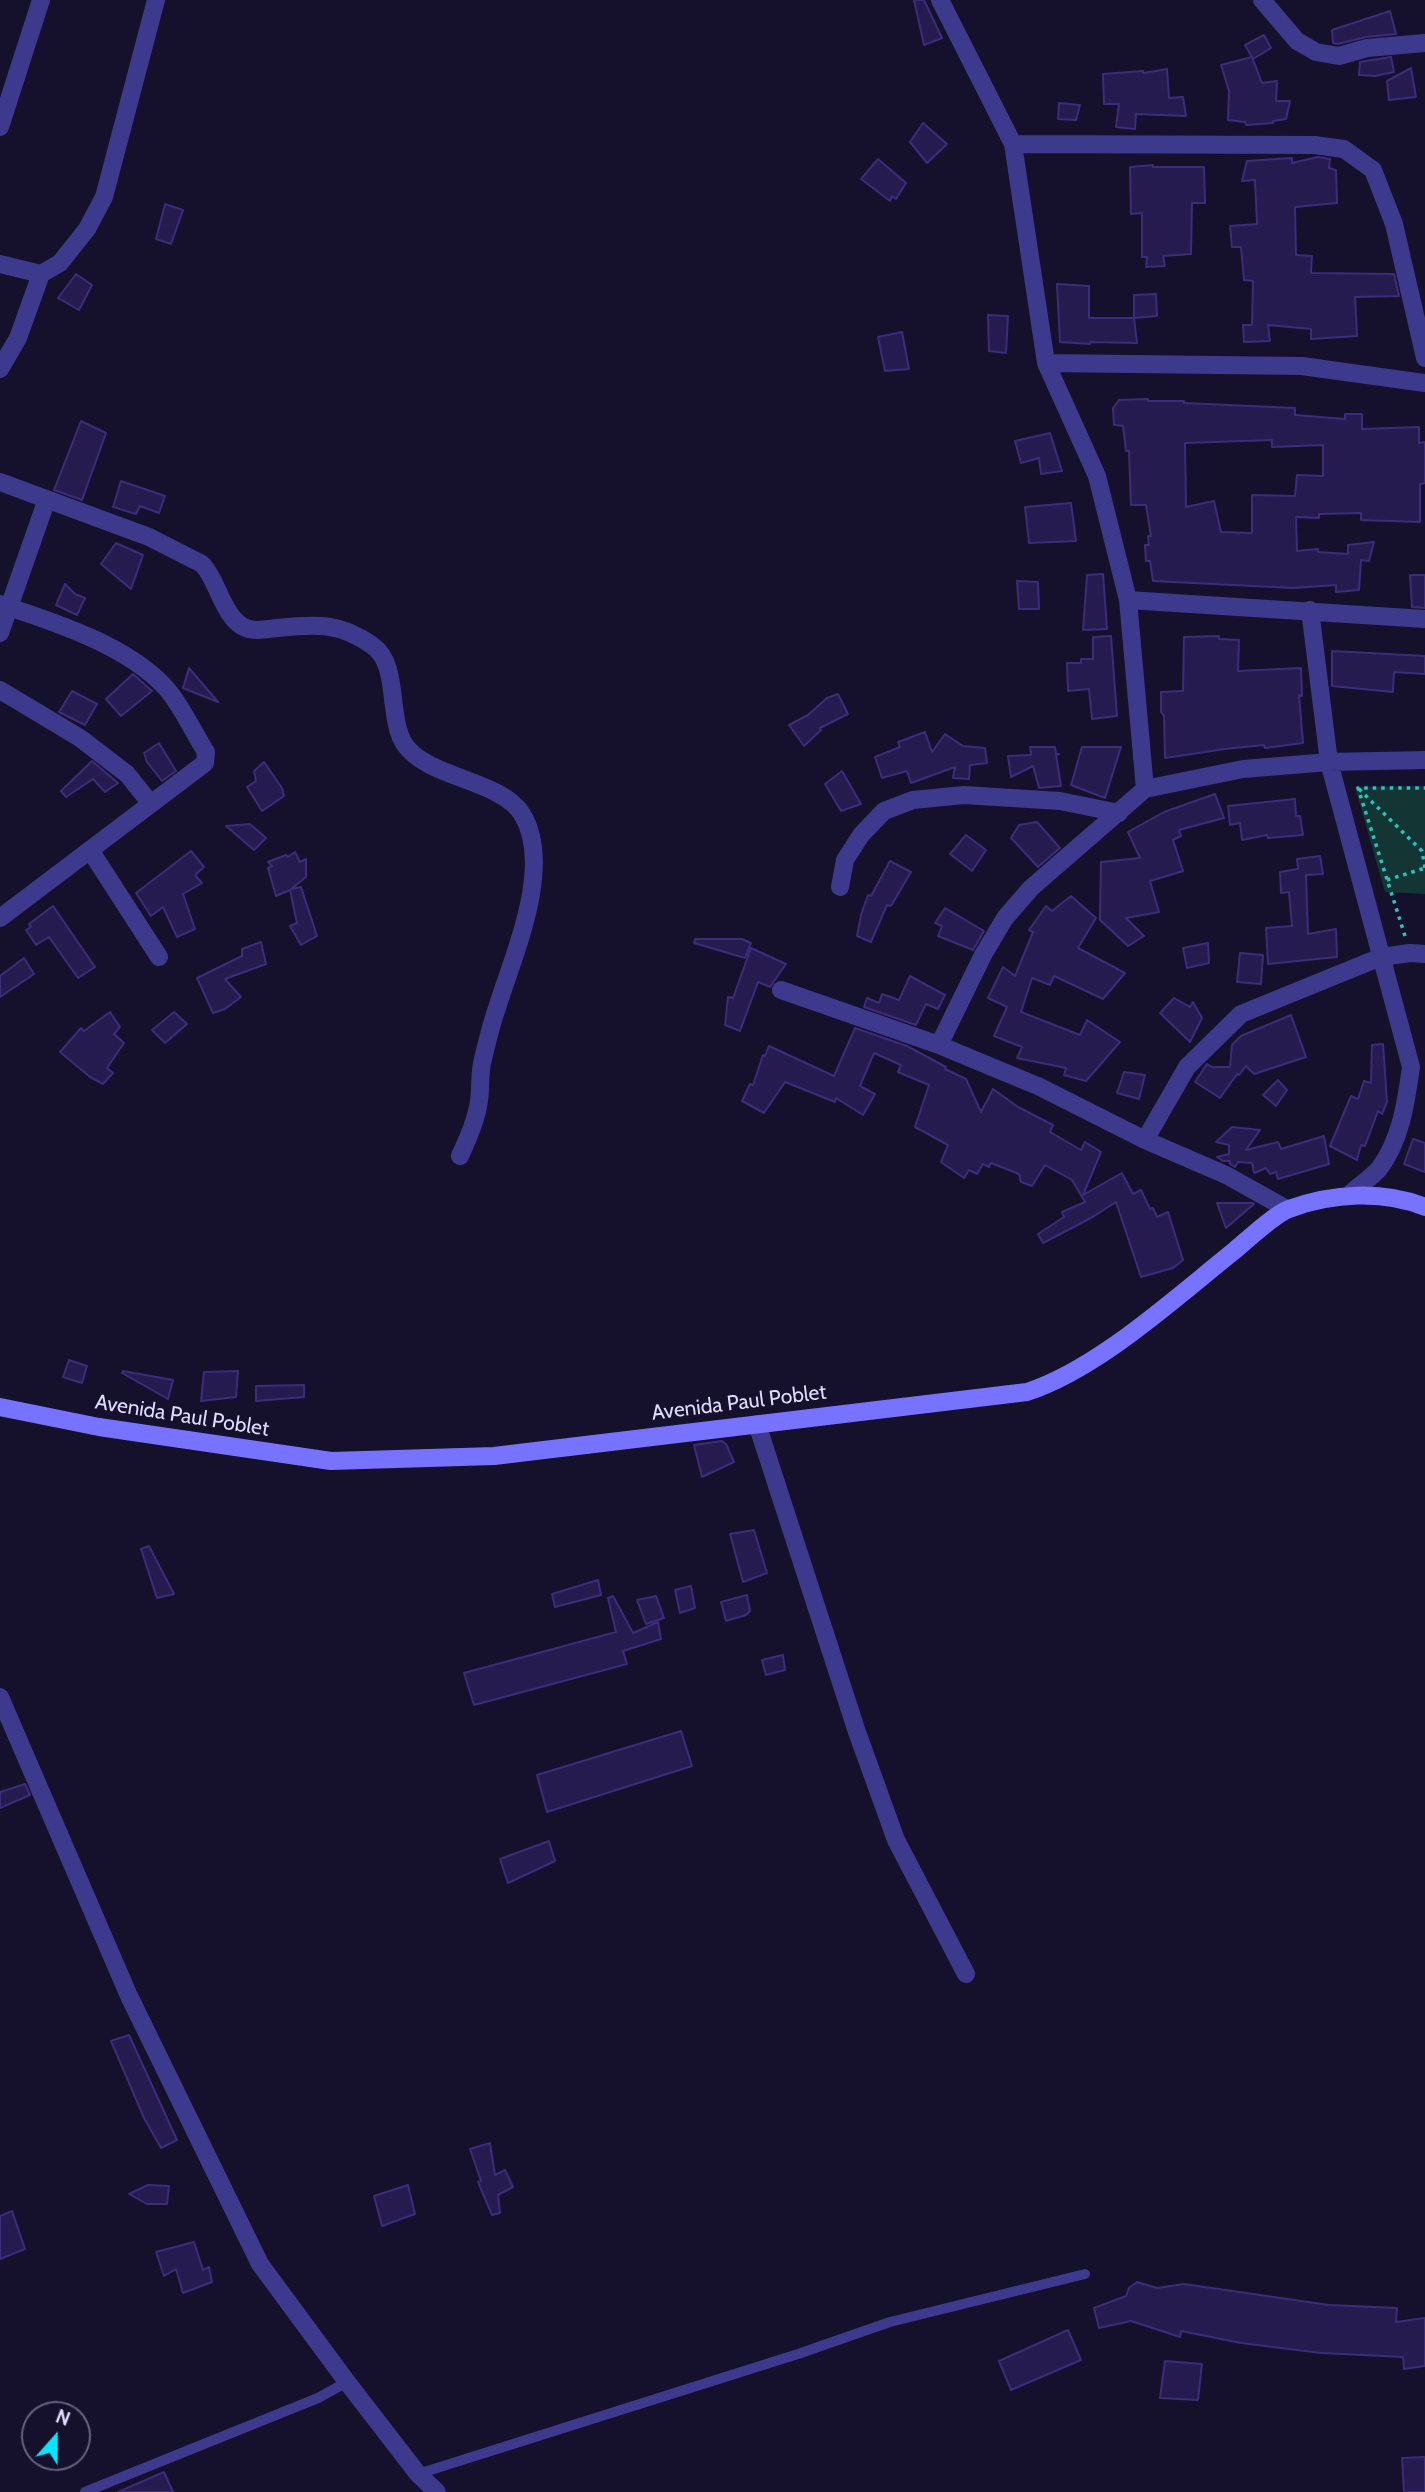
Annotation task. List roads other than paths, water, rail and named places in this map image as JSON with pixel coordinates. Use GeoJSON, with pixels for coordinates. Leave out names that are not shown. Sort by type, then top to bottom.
{"type":"FeatureCollection","features":[{"type":"Feature","properties":{"kind":"main road","name":"Avenida Paul Poblet"},"geometry":{"type":"LineString","coordinates":[[0,1407],[99,1427],[331,1461],[494,1456],[1027,1392],[1051,1385],[1071,1374],[1134,1330],[1287,1209],[1349,1195],[1405,1199],[1425,1206]]}},
{"type":"Feature","properties":{"kind":"street"},"geometry":{"type":"LineString","coordinates":[[0,127],[41,0]]}},
{"type":"Feature","properties":{"kind":"street"},"geometry":{"type":"LineString","coordinates":[[0,369],[18,338],[41,274],[60,263],[87,229],[104,197],[156,0]]}},
{"type":"Feature","properties":{"kind":"street"},"geometry":{"type":"LineString","coordinates":[[940,0],[1013,144],[1046,363],[1097,477],[1128,600],[1145,789]]}},
{"type":"Feature","properties":{"kind":"street"},"geometry":{"type":"LineString","coordinates":[[1262,0],[1297,41],[1316,52],[1339,56],[1367,48],[1425,43]]}},
{"type":"Feature","properties":{"kind":"street"},"geometry":{"type":"LineString","coordinates":[[1013,144],[1290,144],[1344,149],[1373,170],[1390,213],[1425,358]]}},
{"type":"Feature","properties":{"kind":"street"},"geometry":{"type":"LineString","coordinates":[[0,264],[41,274]]}},
{"type":"Feature","properties":{"kind":"street"},"geometry":{"type":"LineString","coordinates":[[1046,363],[1302,366],[1425,383]]}},
{"type":"Feature","properties":{"kind":"street"},"geometry":{"type":"LineString","coordinates":[[0,482],[149,537],[202,564],[208,569],[222,602],[237,622],[246,628],[260,630],[317,624],[334,627],[375,647],[387,665],[399,729],[405,744],[419,758],[502,796],[522,813],[534,847],[531,897],[482,1063],[474,1123],[460,1156]]}},
{"type":"Feature","properties":{"kind":"street"},"geometry":{"type":"LineString","coordinates":[[0,633],[5,605],[47,499]]}},
{"type":"Feature","properties":{"kind":"street"},"geometry":{"type":"LineString","coordinates":[[1128,600],[1425,619]]}},
{"type":"Feature","properties":{"kind":"street"},"geometry":{"type":"LineString","coordinates":[[0,918],[205,763],[206,758],[206,752],[168,691],[147,670],[126,655],[48,620],[5,605]]}},
{"type":"Feature","properties":{"kind":"street"},"geometry":{"type":"LineString","coordinates":[[1310,610],[1329,762],[1411,1068],[1406,1105],[1394,1142],[1378,1169],[1349,1195]]}},
{"type":"Feature","properties":{"kind":"street"},"geometry":{"type":"LineString","coordinates":[[0,690],[26,703],[99,752],[127,774],[151,804]]}},
{"type":"Feature","properties":{"kind":"street"},"geometry":{"type":"LineString","coordinates":[[939,1045],[983,955],[1005,918],[1031,888],[1145,789],[1243,769],[1329,762],[1425,760]]}},
{"type":"Feature","properties":{"kind":"street"},"geometry":{"type":"LineString","coordinates":[[840,887],[845,860],[861,835],[884,811],[913,800],[964,795],[1060,801],[1119,813]]}},
{"type":"Feature","properties":{"kind":"street"},"geometry":{"type":"LineString","coordinates":[[90,850],[159,957]]}},
{"type":"Feature","properties":{"kind":"street"},"geometry":{"type":"LineString","coordinates":[[1145,1140],[1187,1067],[1241,1014],[1381,957],[1418,953]]}},
{"type":"Feature","properties":{"kind":"street"},"geometry":{"type":"LineString","coordinates":[[781,990],[939,1045],[1040,1087],[1145,1140],[1226,1175],[1287,1209]]}},
{"type":"Feature","properties":{"kind":"street"},"geometry":{"type":"LineString","coordinates":[[757,1424],[857,1732],[896,1840],[965,1974]]}},
{"type":"Feature","properties":{"kind":"street"},"geometry":{"type":"LineString","coordinates":[[0,1697],[129,1996],[260,2264],[418,2474],[437,2492]]}},
{"type":"Feature","properties":{"kind":"lane"},"geometry":{"type":"LineString","coordinates":[[418,2474],[798,2354],[890,2322],[1085,2274]]}},
{"type":"Feature","properties":{"kind":"lane"},"geometry":{"type":"LineString","coordinates":[[85,2492],[318,2398],[347,2382]]}}]}
